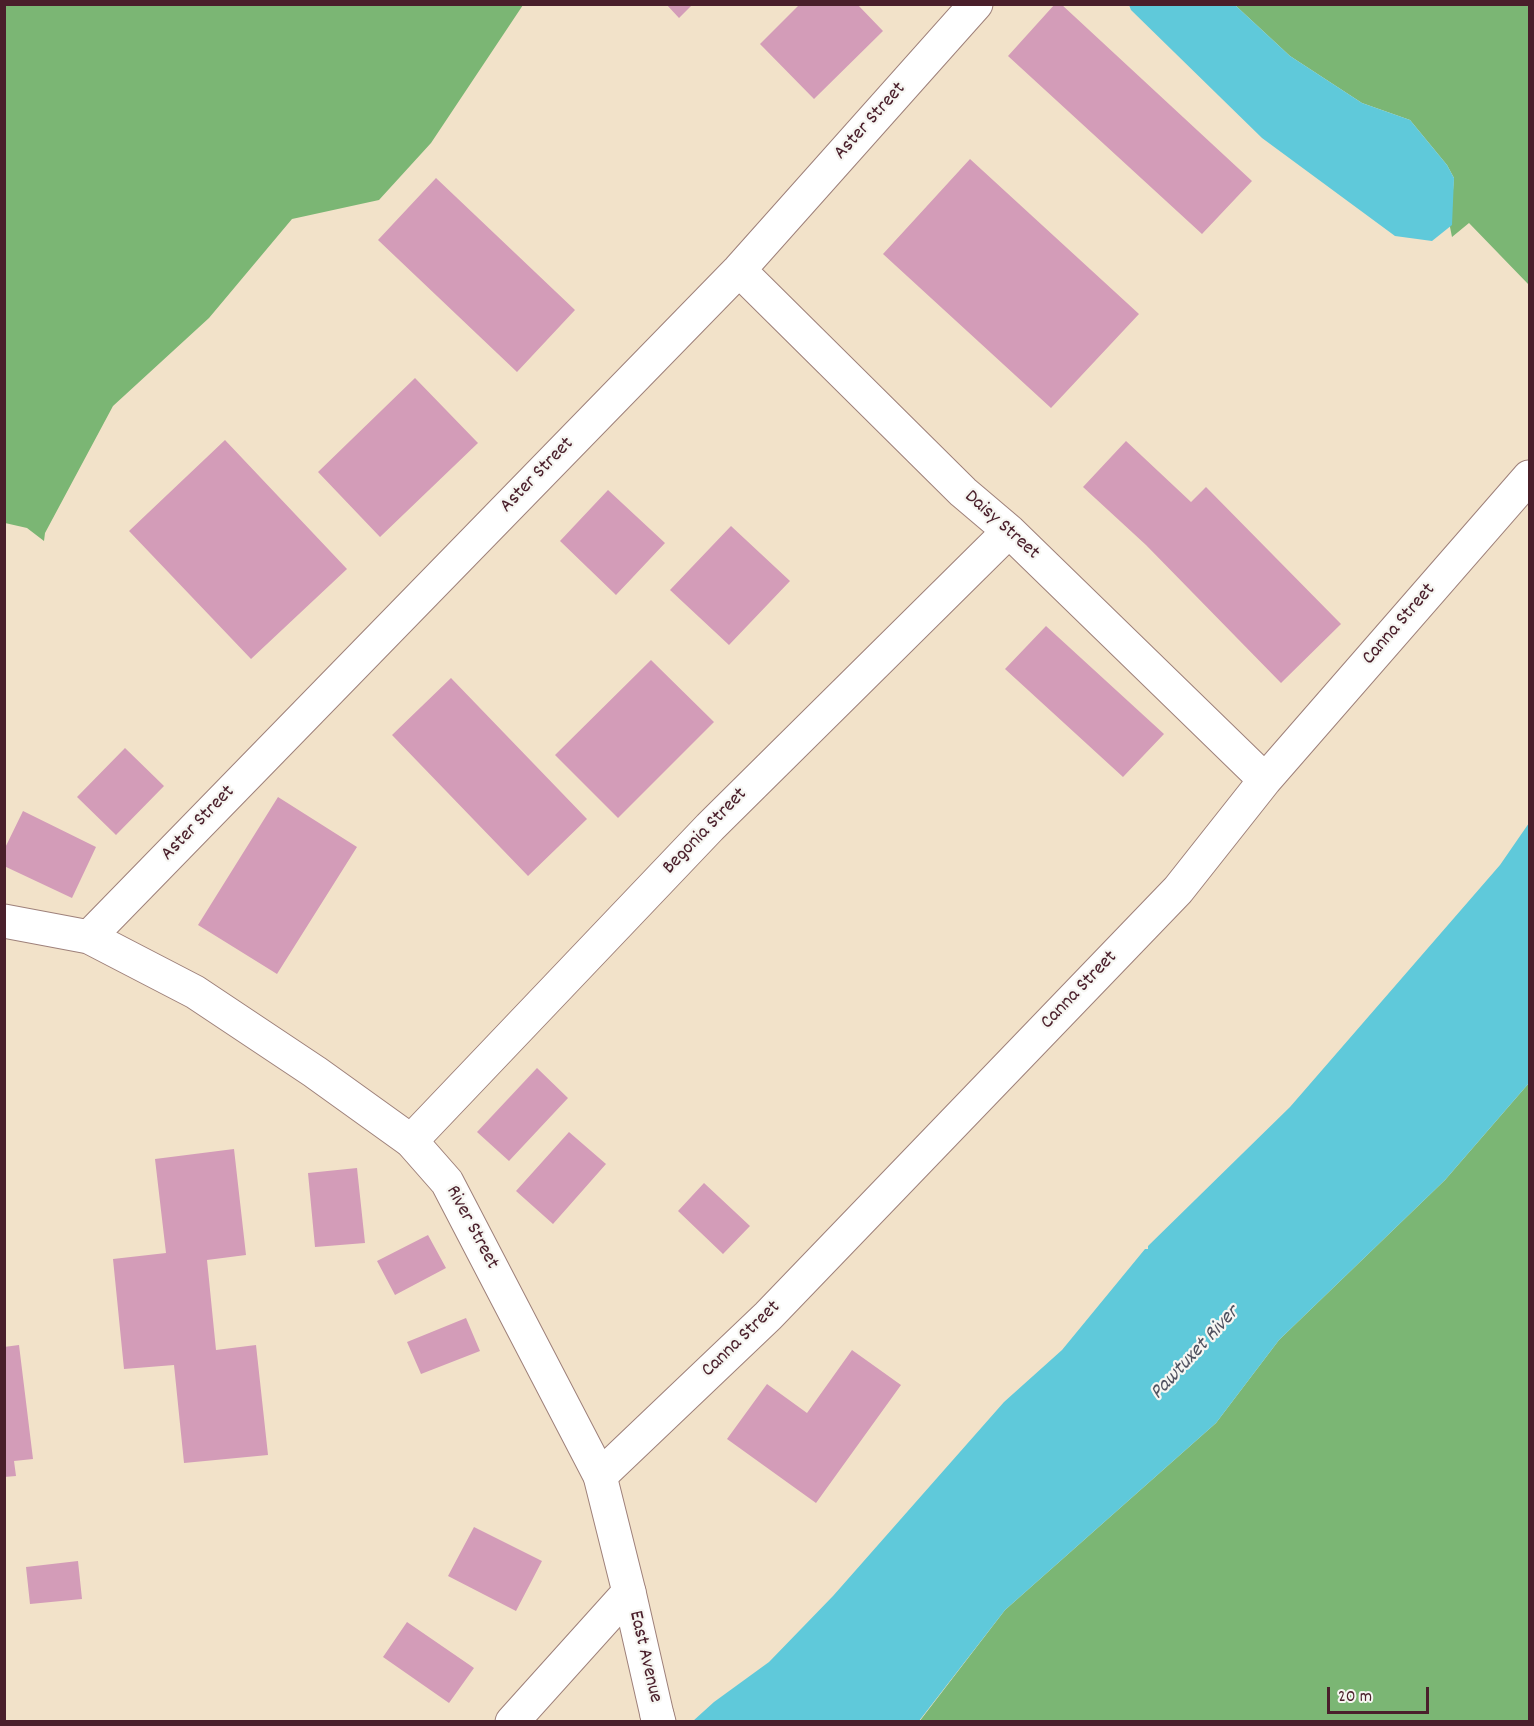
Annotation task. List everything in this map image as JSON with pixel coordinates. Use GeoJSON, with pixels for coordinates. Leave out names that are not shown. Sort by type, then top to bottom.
{"type":"FeatureCollection","features":[{"type":"Feature","properties":{"kind":"street","name":"Aster Street"},"geometry":{"type":"LineString","coordinates":[[89,938],[739,270],[976,4]]}},
{"type":"Feature","properties":{"kind":"street","name":"Daisy Street"},"geometry":{"type":"LineString","coordinates":[[739,270],[963,492],[1009,531],[1265,780]]}},
{"type":"Feature","properties":{"kind":"street","name":"Canna Street"},"geometry":{"type":"LineString","coordinates":[[600,1476],[768,1316],[1178,890],[1265,780],[1529,477]]}},
{"type":"Feature","properties":{"kind":"street","name":"Begonia Street"},"geometry":{"type":"LineString","coordinates":[[411,1142],[710,827],[1009,531]]}},
{"type":"Feature","properties":{"kind":"street","name":"River Street"},"geometry":{"type":"LineString","coordinates":[[4,921],[89,938],[195,992],[315,1072],[411,1142],[447,1182],[458,1200],[600,1476],[629,1592]]}},
{"type":"Feature","properties":{"kind":"street","name":"East Avenue"},"geometry":{"type":"LineString","coordinates":[[629,1592],[658,1718]]}},
{"type":"Feature","properties":{"kind":"street"},"geometry":{"type":"LineString","coordinates":[[512,1722],[629,1592]]}},
{"type":"Feature","properties":{"kind":"green space"},"geometry":{"type":"Polygon","coordinates":[[[5,4],[523,5],[431,143],[379,200],[292,219],[209,318],[113,406],[45,533],[44,541],[27,528],[5,523],[5,4]]]}},
{"type":"Feature","properties":{"kind":"green space"},"geometry":{"type":"Polygon","coordinates":[[[1235,5],[1529,5],[1529,285],[1469,223],[1452,237],[1450,227],[1454,178],[1447,165],[1410,120],[1362,103],[1290,56],[1235,5]]]}},
{"type":"Feature","properties":{"kind":"green space"},"geometry":{"type":"Polygon","coordinates":[[[1529,1083],[1529,1721],[919,1722],[1005,1610],[1216,1423],[1279,1340],[1445,1180],[1529,1083]]]}},
{"type":"Feature","properties":{"kind":"water"},"geometry":{"type":"Polygon","coordinates":[[[1129,5],[1235,5],[1290,56],[1362,103],[1410,120],[1447,165],[1454,178],[1452,225],[1432,241],[1395,236],[1262,138],[1131,10],[1129,5]]]}},
{"type":"Feature","properties":{"kind":"water","name":"Pawtuxet River"},"geometry":{"type":"Polygon","coordinates":[[[1529,823],[1529,1083],[1445,1180],[1279,1340],[1216,1423],[1005,1610],[919,1721],[693,1721],[714,1702],[769,1662],[833,1596],[1004,1402],[1062,1350],[1145,1249],[1148,1249],[1148,1246],[1290,1107],[1500,865],[1529,823]]]}},
{"type":"Feature","properties":{"kind":"building"},"geometry":{"type":"Polygon","coordinates":[[[666,4],[693,4],[679,18],[666,4]]]}},
{"type":"Feature","properties":{"kind":"building"},"geometry":{"type":"Polygon","coordinates":[[[800,4],[857,4],[883,31],[814,99],[760,44],[800,4]]]}},
{"type":"Feature","properties":{"kind":"building"},"geometry":{"type":"Polygon","coordinates":[[[1055,4],[1061,4],[1252,181],[1202,234],[1008,56],[1055,4]]]}},
{"type":"Feature","properties":{"kind":"building"},"geometry":{"type":"Polygon","coordinates":[[[970,159],[1139,314],[1051,408],[883,254],[970,159]]]}},
{"type":"Feature","properties":{"kind":"building"},"geometry":{"type":"Polygon","coordinates":[[[436,178],[575,310],[517,372],[378,240],[436,178]]]}},
{"type":"Feature","properties":{"kind":"building"},"geometry":{"type":"Polygon","coordinates":[[[415,378],[478,443],[380,537],[318,472],[415,378]]]}},
{"type":"Feature","properties":{"kind":"building"},"geometry":{"type":"Polygon","coordinates":[[[225,440],[347,569],[251,659],[129,531],[225,440]]]}},
{"type":"Feature","properties":{"kind":"building"},"geometry":{"type":"Polygon","coordinates":[[[1126,441],[1191,502],[1206,487],[1341,624],[1281,683],[1146,545],[1083,487],[1126,441]]]}},
{"type":"Feature","properties":{"kind":"building"},"geometry":{"type":"Polygon","coordinates":[[[608,490],[665,543],[616,595],[560,541],[608,490]]]}},
{"type":"Feature","properties":{"kind":"building"},"geometry":{"type":"Polygon","coordinates":[[[731,526],[790,581],[729,645],[670,590],[731,526]]]}},
{"type":"Feature","properties":{"kind":"building"},"geometry":{"type":"Polygon","coordinates":[[[1046,626],[1164,734],[1123,777],[1005,669],[1046,626]]]}},
{"type":"Feature","properties":{"kind":"building"},"geometry":{"type":"Polygon","coordinates":[[[651,660],[714,722],[618,818],[555,755],[651,660]]]}},
{"type":"Feature","properties":{"kind":"building"},"geometry":{"type":"Polygon","coordinates":[[[451,678],[587,819],[528,876],[392,735],[451,678]]]}},
{"type":"Feature","properties":{"kind":"building"},"geometry":{"type":"Polygon","coordinates":[[[125,748],[164,786],[116,835],[77,797],[125,748]]]}},
{"type":"Feature","properties":{"kind":"building"},"geometry":{"type":"Polygon","coordinates":[[[278,797],[357,847],[277,974],[198,925],[278,797]]]}},
{"type":"Feature","properties":{"kind":"building"},"geometry":{"type":"Polygon","coordinates":[[[23,811],[96,847],[72,898],[4,866],[4,850],[23,811]]]}},
{"type":"Feature","properties":{"kind":"building"},"geometry":{"type":"Polygon","coordinates":[[[537,1068],[568,1098],[509,1161],[477,1132],[537,1068]]]}},
{"type":"Feature","properties":{"kind":"building"},"geometry":{"type":"Polygon","coordinates":[[[569,1132],[606,1164],[553,1224],[516,1191],[569,1132]]]}},
{"type":"Feature","properties":{"kind":"building"},"geometry":{"type":"Polygon","coordinates":[[[234,1149],[246,1255],[207,1260],[216,1350],[256,1345],[268,1455],[184,1463],[174,1365],[124,1369],[113,1259],[166,1253],[155,1159],[234,1149]]]}},
{"type":"Feature","properties":{"kind":"building"},"geometry":{"type":"Polygon","coordinates":[[[357,1168],[365,1243],[315,1247],[308,1173],[357,1168]]]}},
{"type":"Feature","properties":{"kind":"building"},"geometry":{"type":"Polygon","coordinates":[[[704,1183],[750,1226],[723,1254],[678,1211],[704,1183]]]}},
{"type":"Feature","properties":{"kind":"building"},"geometry":{"type":"Polygon","coordinates":[[[428,1235],[446,1268],[395,1295],[377,1261],[428,1235]]]}},
{"type":"Feature","properties":{"kind":"building"},"geometry":{"type":"Polygon","coordinates":[[[466,1318],[480,1351],[421,1374],[407,1342],[466,1318]]]}},
{"type":"Feature","properties":{"kind":"building"},"geometry":{"type":"Polygon","coordinates":[[[19,1345],[33,1459],[14,1461],[16,1476],[4,1477],[4,1347],[19,1345]]]}},
{"type":"Feature","properties":{"kind":"building"},"geometry":{"type":"Polygon","coordinates":[[[852,1350],[901,1385],[816,1503],[727,1439],[767,1384],[807,1413],[852,1350]]]}},
{"type":"Feature","properties":{"kind":"building"},"geometry":{"type":"Polygon","coordinates":[[[474,1527],[542,1561],[516,1611],[448,1576],[474,1527]]]}},
{"type":"Feature","properties":{"kind":"building"},"geometry":{"type":"Polygon","coordinates":[[[78,1561],[82,1599],[30,1604],[26,1567],[78,1561]]]}},
{"type":"Feature","properties":{"kind":"building"},"geometry":{"type":"Polygon","coordinates":[[[407,1622],[474,1668],[449,1703],[383,1657],[407,1622]]]}}]}
